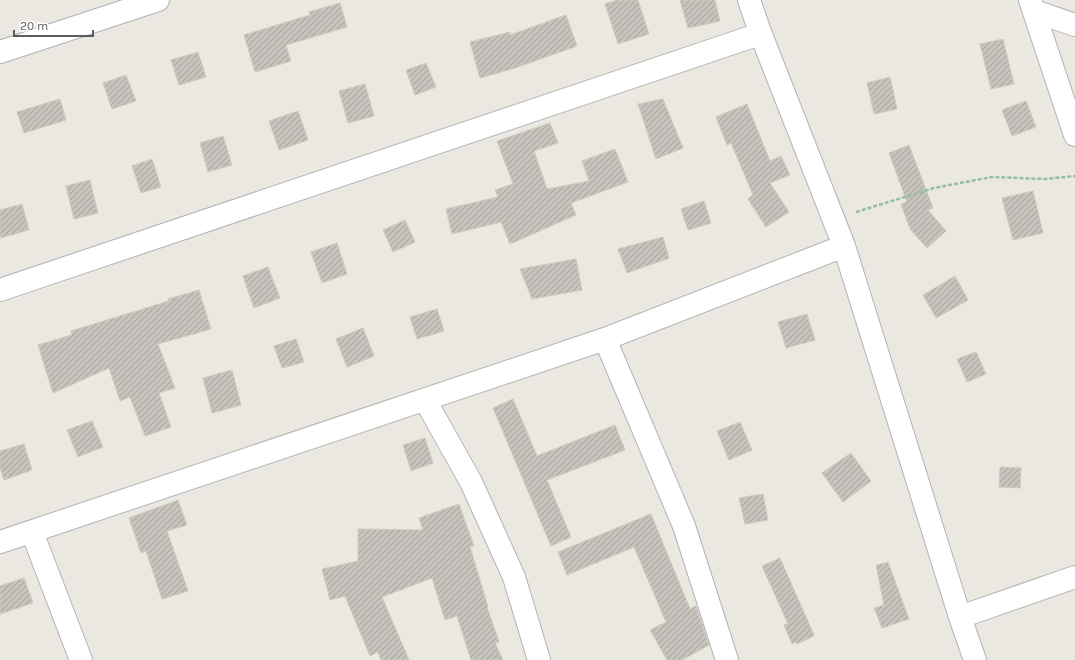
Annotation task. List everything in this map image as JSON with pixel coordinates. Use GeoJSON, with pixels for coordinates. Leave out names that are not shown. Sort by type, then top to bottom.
{"type":"FeatureCollection","features":[{"type":"Feature","properties":{"kind":"street"},"geometry":{"type":"LineString","coordinates":[[0,52],[158,0]]}},
{"type":"Feature","properties":{"kind":"street"},"geometry":{"type":"LineString","coordinates":[[749,0],[760,32],[844,246],[960,617],[975,660]]}},
{"type":"Feature","properties":{"kind":"street"},"geometry":{"type":"LineString","coordinates":[[1032,6],[1075,25]]}},
{"type":"Feature","properties":{"kind":"street"},"geometry":{"type":"LineString","coordinates":[[1032,6],[1075,135]]}},
{"type":"Feature","properties":{"kind":"street"},"geometry":{"type":"LineString","coordinates":[[0,290],[751,37],[760,32]]}},
{"type":"Feature","properties":{"kind":"street"},"geometry":{"type":"LineString","coordinates":[[0,542],[605,339],[844,246]]}},
{"type":"Feature","properties":{"kind":"street"},"geometry":{"type":"LineString","coordinates":[[605,339],[684,526],[727,660]]}},
{"type":"Feature","properties":{"kind":"street"},"geometry":{"type":"LineString","coordinates":[[425,400],[471,482],[514,577],[539,660]]}},
{"type":"Feature","properties":{"kind":"street"},"geometry":{"type":"LineString","coordinates":[[32,532],[81,660]]}},
{"type":"Feature","properties":{"kind":"street"},"geometry":{"type":"LineString","coordinates":[[960,617],[1075,577]]}},
{"type":"Feature","properties":{"kind":"path"},"geometry":{"type":"LineString","coordinates":[[834,219],[934,188],[992,177],[1046,179],[1075,176]]}},
{"type":"Feature","properties":{"kind":"building"},"geometry":{"type":"Polygon","coordinates":[[[617,0],[638,0],[649,34],[618,44],[605,4],[617,0]]]}},
{"type":"Feature","properties":{"kind":"building"},"geometry":{"type":"Polygon","coordinates":[[[680,0],[715,0],[720,21],[688,28],[680,0]]]}},
{"type":"Feature","properties":{"kind":"building"},"geometry":{"type":"Polygon","coordinates":[[[340,3],[347,27],[286,45],[291,61],[255,72],[244,35],[310,15],[309,12],[340,3]]]}},
{"type":"Feature","properties":{"kind":"building"},"geometry":{"type":"Polygon","coordinates":[[[566,15],[577,46],[515,68],[480,78],[470,42],[510,32],[510,35],[566,15]]]}},
{"type":"Feature","properties":{"kind":"building"},"geometry":{"type":"Polygon","coordinates":[[[1003,39],[1014,84],[991,89],[980,44],[1003,39]]]}},
{"type":"Feature","properties":{"kind":"building"},"geometry":{"type":"Polygon","coordinates":[[[198,52],[206,77],[179,85],[171,60],[198,52]]]}},
{"type":"Feature","properties":{"kind":"building"},"geometry":{"type":"Polygon","coordinates":[[[426,63],[436,87],[415,95],[406,70],[426,63]]]}},
{"type":"Feature","properties":{"kind":"building"},"geometry":{"type":"Polygon","coordinates":[[[126,75],[136,101],[112,109],[103,83],[126,75]]]}},
{"type":"Feature","properties":{"kind":"building"},"geometry":{"type":"Polygon","coordinates":[[[890,77],[897,109],[874,114],[867,83],[890,77]]]}},
{"type":"Feature","properties":{"kind":"building"},"geometry":{"type":"Polygon","coordinates":[[[365,84],[374,116],[348,123],[339,91],[365,84]]]}},
{"type":"Feature","properties":{"kind":"building"},"geometry":{"type":"Polygon","coordinates":[[[60,99],[66,120],[24,133],[17,112],[60,99]]]}},
{"type":"Feature","properties":{"kind":"building"},"geometry":{"type":"Polygon","coordinates":[[[663,99],[683,148],[656,159],[638,104],[663,99]]]}},
{"type":"Feature","properties":{"kind":"building"},"geometry":{"type":"Polygon","coordinates":[[[1026,101],[1036,127],[1012,136],[1002,110],[1026,101]]]}},
{"type":"Feature","properties":{"kind":"building"},"geometry":{"type":"Polygon","coordinates":[[[747,104],[770,161],[781,156],[790,175],[770,183],[789,212],[766,227],[748,199],[753,195],[731,143],[727,145],[716,117],[747,104]]]}},
{"type":"Feature","properties":{"kind":"building"},"geometry":{"type":"Polygon","coordinates":[[[298,111],[308,140],[279,150],[269,121],[298,111]]]}},
{"type":"Feature","properties":{"kind":"building"},"geometry":{"type":"Polygon","coordinates":[[[550,123],[558,143],[534,151],[547,189],[589,181],[582,161],[615,149],[628,182],[571,203],[576,215],[510,244],[501,222],[452,234],[446,209],[498,197],[495,190],[513,184],[497,141],[550,123]]]}},
{"type":"Feature","properties":{"kind":"building"},"geometry":{"type":"Polygon","coordinates":[[[223,136],[232,165],[208,172],[200,143],[223,136]]]}},
{"type":"Feature","properties":{"kind":"building"},"geometry":{"type":"Polygon","coordinates":[[[909,145],[933,208],[928,210],[946,231],[927,248],[910,229],[901,204],[907,202],[889,153],[909,145]]]}},
{"type":"Feature","properties":{"kind":"building"},"geometry":{"type":"Polygon","coordinates":[[[152,159],[161,187],[141,193],[132,166],[152,159]]]}},
{"type":"Feature","properties":{"kind":"building"},"geometry":{"type":"Polygon","coordinates":[[[90,180],[98,213],[74,219],[66,186],[90,180]]]}},
{"type":"Feature","properties":{"kind":"building"},"geometry":{"type":"Polygon","coordinates":[[[1033,191],[1043,233],[1013,240],[1002,198],[1033,191]]]}},
{"type":"Feature","properties":{"kind":"building"},"geometry":{"type":"Polygon","coordinates":[[[704,201],[711,223],[688,230],[681,209],[704,201]]]}},
{"type":"Feature","properties":{"kind":"building"},"geometry":{"type":"Polygon","coordinates":[[[22,204],[29,230],[0,238],[0,210],[22,204]]]}},
{"type":"Feature","properties":{"kind":"building"},"geometry":{"type":"Polygon","coordinates":[[[405,220],[415,242],[393,252],[383,230],[405,220]]]}},
{"type":"Feature","properties":{"kind":"building"},"geometry":{"type":"Polygon","coordinates":[[[663,237],[669,258],[627,273],[618,249],[663,237]]]}},
{"type":"Feature","properties":{"kind":"building"},"geometry":{"type":"Polygon","coordinates":[[[337,243],[347,274],[322,283],[311,252],[337,243]]]}},
{"type":"Feature","properties":{"kind":"building"},"geometry":{"type":"Polygon","coordinates":[[[576,259],[582,290],[532,299],[520,269],[576,259]]]}},
{"type":"Feature","properties":{"kind":"building"},"geometry":{"type":"Polygon","coordinates":[[[268,267],[280,298],[254,308],[243,276],[268,267]]]}},
{"type":"Feature","properties":{"kind":"building"},"geometry":{"type":"Polygon","coordinates":[[[955,276],[968,300],[936,318],[923,295],[955,276]]]}},
{"type":"Feature","properties":{"kind":"building"},"geometry":{"type":"Polygon","coordinates":[[[199,290],[211,329],[158,344],[175,388],[159,393],[171,427],[145,436],[130,397],[120,401],[109,368],[53,393],[38,345],[72,335],[71,331],[169,301],[168,299],[199,290]]]}},
{"type":"Feature","properties":{"kind":"building"},"geometry":{"type":"Polygon","coordinates":[[[437,309],[444,331],[417,339],[410,317],[437,309]]]}},
{"type":"Feature","properties":{"kind":"building"},"geometry":{"type":"Polygon","coordinates":[[[807,314],[815,340],[786,348],[778,322],[807,314]]]}},
{"type":"Feature","properties":{"kind":"building"},"geometry":{"type":"Polygon","coordinates":[[[363,328],[374,356],[347,367],[336,339],[363,328]]]}},
{"type":"Feature","properties":{"kind":"building"},"geometry":{"type":"Polygon","coordinates":[[[296,339],[304,362],[282,368],[274,346],[296,339]]]}},
{"type":"Feature","properties":{"kind":"building"},"geometry":{"type":"Polygon","coordinates":[[[976,352],[986,374],[967,382],[957,359],[976,352]]]}},
{"type":"Feature","properties":{"kind":"building"},"geometry":{"type":"Polygon","coordinates":[[[232,370],[241,405],[212,413],[203,378],[232,370]]]}},
{"type":"Feature","properties":{"kind":"building"},"geometry":{"type":"Polygon","coordinates":[[[513,399],[537,456],[615,425],[625,450],[547,480],[571,537],[551,546],[493,408],[513,399]]]}},
{"type":"Feature","properties":{"kind":"building"},"geometry":{"type":"Polygon","coordinates":[[[92,421],[103,447],[78,457],[67,430],[92,421]]]}},
{"type":"Feature","properties":{"kind":"building"},"geometry":{"type":"Polygon","coordinates":[[[740,422],[752,450],[729,460],[717,431],[740,422]]]}},
{"type":"Feature","properties":{"kind":"building"},"geometry":{"type":"Polygon","coordinates":[[[425,438],[433,463],[411,471],[403,445],[425,438]]]}},
{"type":"Feature","properties":{"kind":"building"},"geometry":{"type":"Polygon","coordinates":[[[24,444],[32,470],[4,480],[0,468],[0,451],[24,444]]]}},
{"type":"Feature","properties":{"kind":"building"},"geometry":{"type":"Polygon","coordinates":[[[851,453],[871,481],[843,502],[822,473],[851,453]]]}},
{"type":"Feature","properties":{"kind":"building"},"geometry":{"type":"Polygon","coordinates":[[[1000,467],[1021,468],[1020,488],[999,487],[1000,467]]]}},
{"type":"Feature","properties":{"kind":"building"},"geometry":{"type":"Polygon","coordinates":[[[763,494],[768,520],[745,524],[739,498],[763,494]]]}},
{"type":"Feature","properties":{"kind":"building"},"geometry":{"type":"Polygon","coordinates":[[[178,500],[187,525],[167,531],[188,591],[162,599],[146,551],[141,553],[129,518],[178,500]]]}},
{"type":"Feature","properties":{"kind":"building"},"geometry":{"type":"Polygon","coordinates":[[[459,504],[474,546],[470,547],[487,607],[499,642],[495,643],[503,660],[471,660],[457,616],[445,620],[432,578],[382,597],[409,660],[381,660],[378,652],[370,656],[345,596],[330,600],[322,569],[358,561],[358,529],[423,530],[419,518],[459,504]]]}},
{"type":"Feature","properties":{"kind":"building"},"geometry":{"type":"Polygon","coordinates":[[[651,514],[690,609],[696,606],[709,645],[682,660],[667,660],[650,630],[666,622],[634,547],[567,575],[558,552],[651,514]]]}},
{"type":"Feature","properties":{"kind":"building"},"geometry":{"type":"Polygon","coordinates":[[[780,558],[814,635],[797,644],[796,642],[792,644],[784,625],[788,624],[762,566],[780,558]]]}},
{"type":"Feature","properties":{"kind":"building"},"geometry":{"type":"Polygon","coordinates":[[[888,562],[909,619],[882,628],[874,608],[884,605],[876,565],[888,562]]]}},
{"type":"Feature","properties":{"kind":"building"},"geometry":{"type":"Polygon","coordinates":[[[24,578],[33,603],[0,614],[0,586],[24,578]]]}}]}
